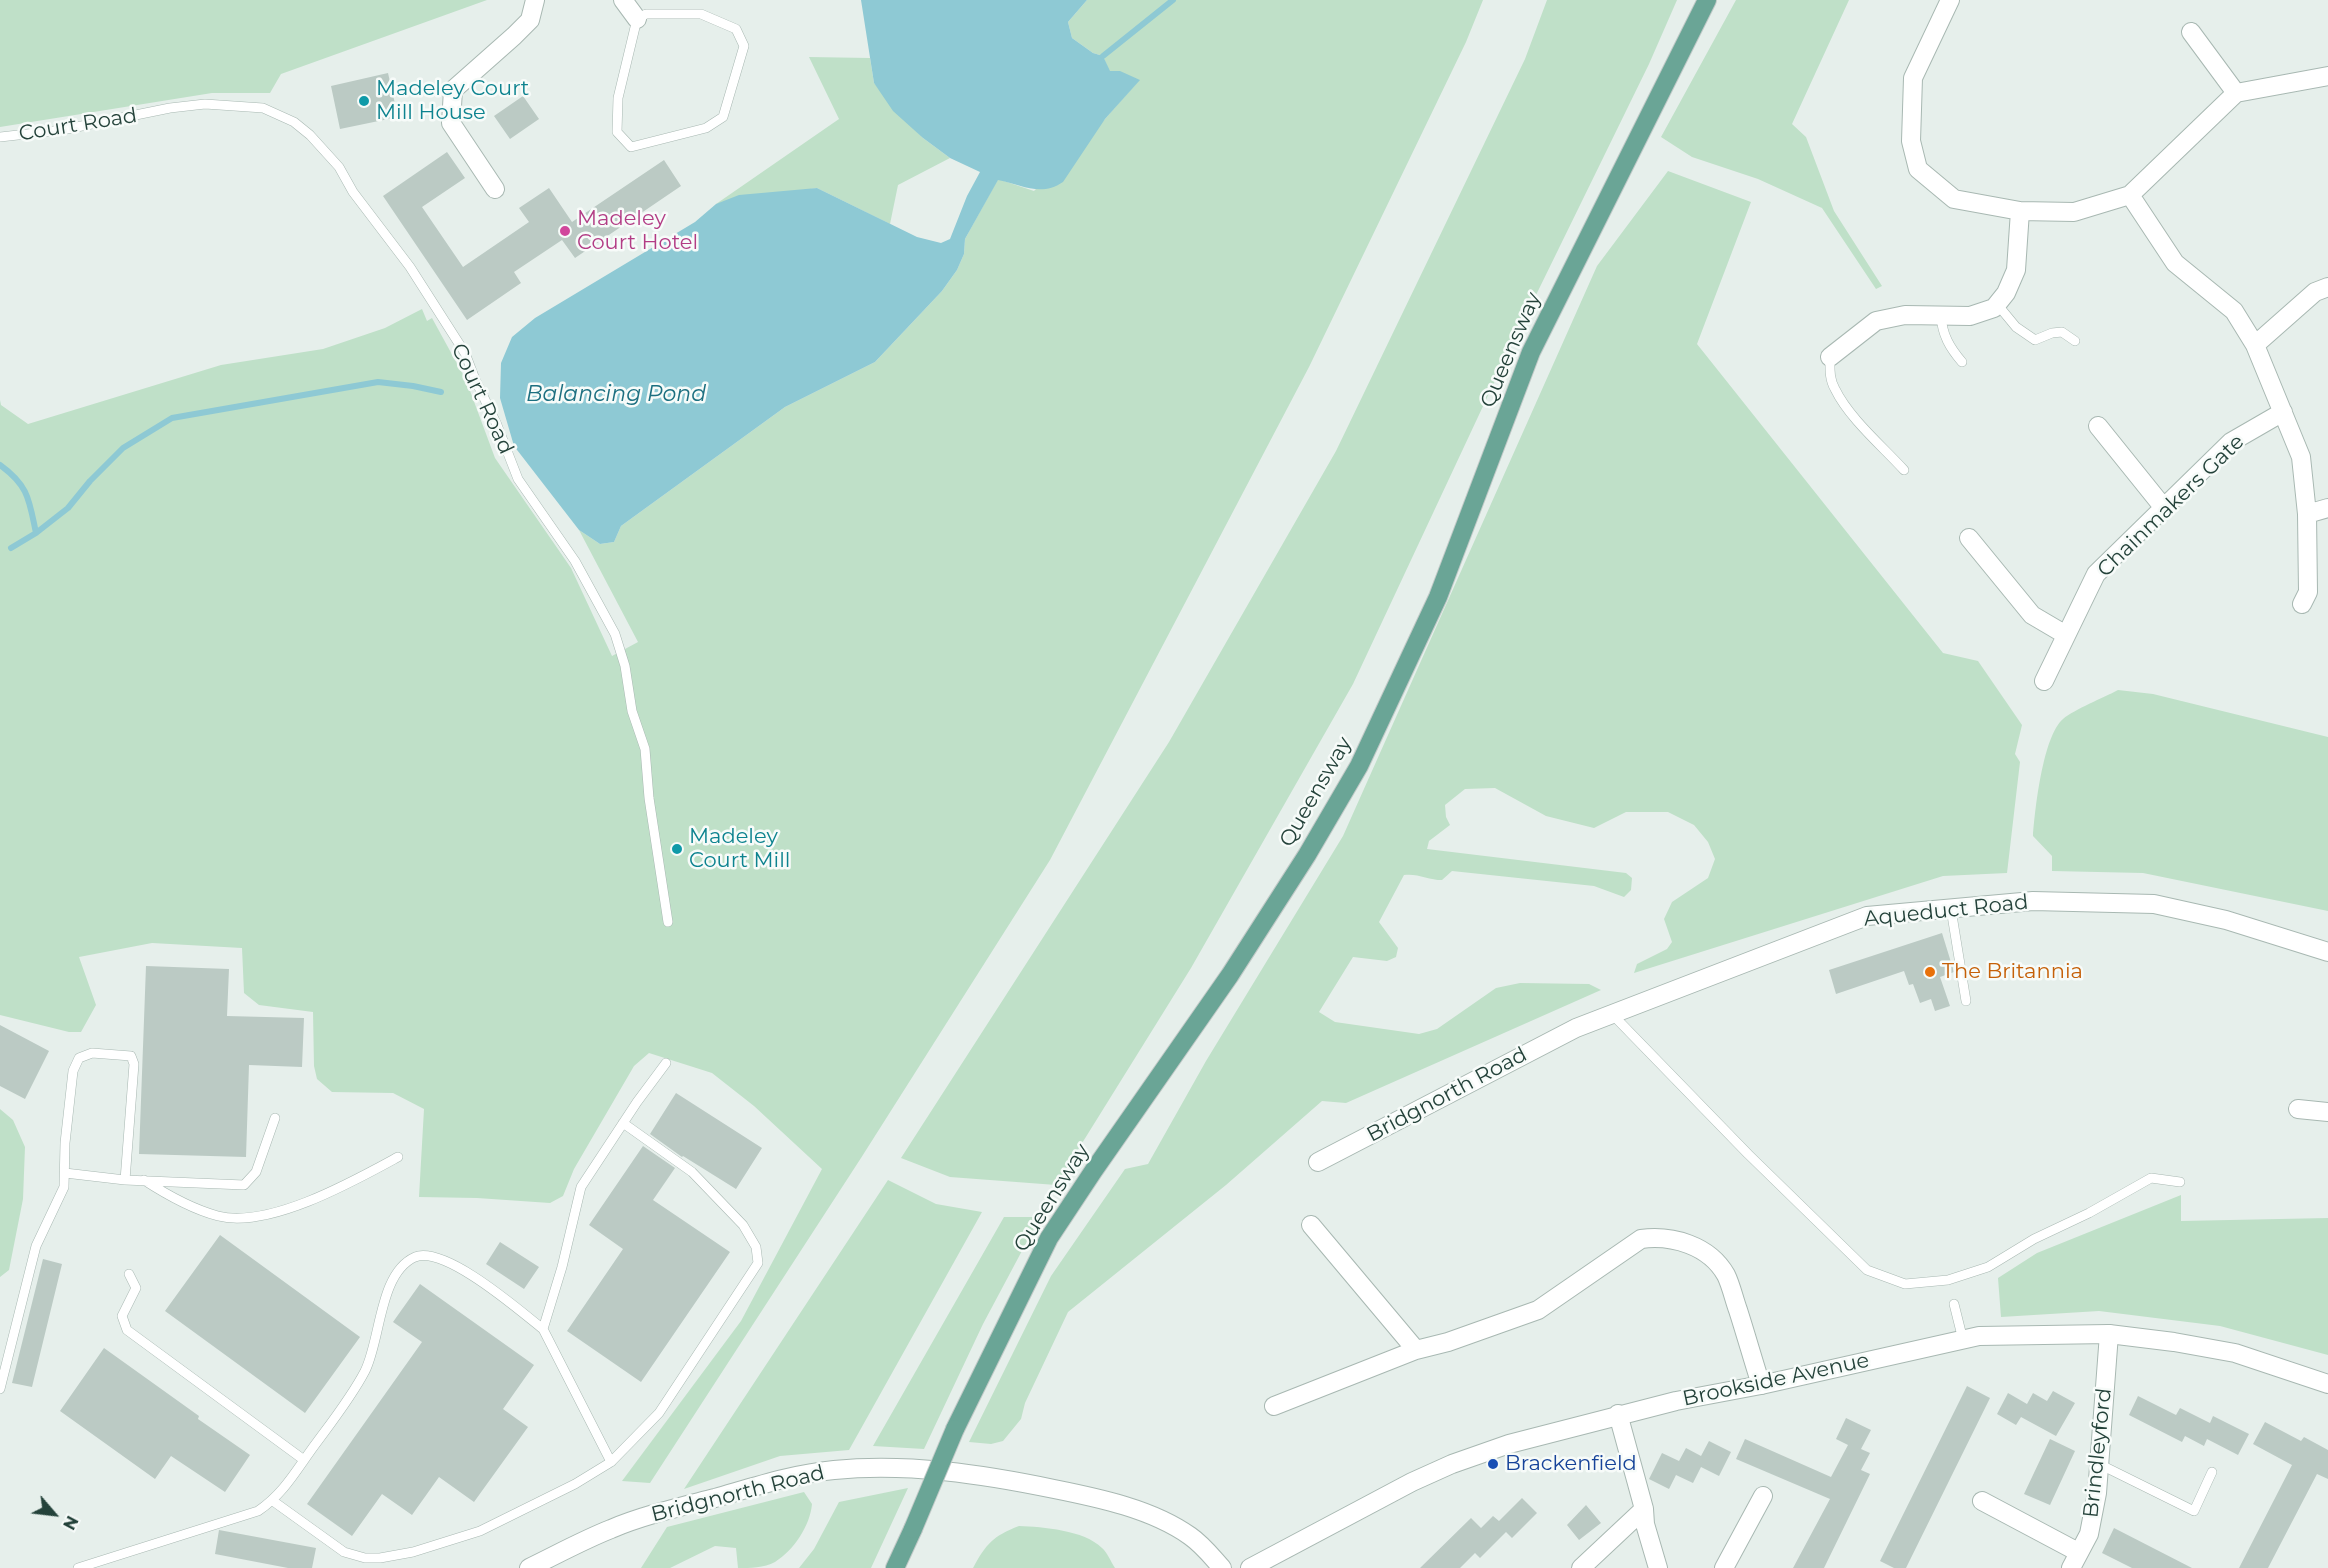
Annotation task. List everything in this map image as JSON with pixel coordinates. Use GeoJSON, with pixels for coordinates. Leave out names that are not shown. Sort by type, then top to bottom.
{"type":"FeatureCollection","features":[{"type":"Feature","properties":{"kind":"main road","name":"Queensway"},"geometry":{"type":"LineString","coordinates":[[895,1568],[955,1429],[1049,1238],[1230,975],[1307,855],[1359,766],[1438,597],[1531,352],[1707,0]]}},
{"type":"Feature","properties":{"kind":"street"},"geometry":{"type":"LineString","coordinates":[[495,189],[451,123],[453,90],[530,20],[535,0]]}},
{"type":"Feature","properties":{"kind":"street"},"geometry":{"type":"LineString","coordinates":[[623,0],[637,19]]}},
{"type":"Feature","properties":{"kind":"street"},"geometry":{"type":"LineString","coordinates":[[1950,0],[1913,78],[1911,141],[1918,169],[1954,199],[2020,211],[2074,212],[2130,195],[2236,93],[2328,76]]}},
{"type":"Feature","properties":{"kind":"street"},"geometry":{"type":"LineString","coordinates":[[2191,32],[2236,93]]}},
{"type":"Feature","properties":{"kind":"street"},"geometry":{"type":"LineString","coordinates":[[2130,195],[2175,263],[2234,311],[2255,345],[2301,457],[2307,513],[2308,592],[2302,604]]}},
{"type":"Feature","properties":{"kind":"street"},"geometry":{"type":"LineString","coordinates":[[1830,357],[1876,321],[1905,315],[1970,316],[1994,308],[2006,293],[2016,270],[2020,211]]}},
{"type":"Feature","properties":{"kind":"street"},"geometry":{"type":"LineString","coordinates":[[2255,345],[2315,292],[2328,287]]}},
{"type":"Feature","properties":{"kind":"street","name":"Chainmakers Gate"},"geometry":{"type":"LineString","coordinates":[[2044,681],[2096,574],[2231,442],[2283,412]]}},
{"type":"Feature","properties":{"kind":"street"},"geometry":{"type":"LineString","coordinates":[[2098,426],[2164,508]]}},
{"type":"Feature","properties":{"kind":"street"},"geometry":{"type":"LineString","coordinates":[[2307,513],[2328,508]]}},
{"type":"Feature","properties":{"kind":"street"},"geometry":{"type":"LineString","coordinates":[[1969,538],[2032,615],[2066,635]]}},
{"type":"Feature","properties":{"kind":"street","name":"Aqueduct Road"},"geometry":{"type":"LineString","coordinates":[[1576,1028],[1867,916],[2033,901],[2154,904],[2226,920],[2328,952]]}},
{"type":"Feature","properties":{"kind":"street","name":"Bridgnorth Road"},"geometry":{"type":"LineString","coordinates":[[1318,1162],[1576,1028]]}},
{"type":"Feature","properties":{"kind":"street"},"geometry":{"type":"LineString","coordinates":[[2298,1109],[2328,1112]]}},
{"type":"Feature","properties":{"kind":"street"},"geometry":{"type":"LineString","coordinates":[[1311,1225],[1416,1350]]}},
{"type":"Feature","properties":{"kind":"street"},"geometry":{"type":"LineString","coordinates":[[1274,1406],[1416,1350],[1448,1342],[1538,1310],[1641,1239],[1666,1238],[1681,1241],[1704,1253],[1725,1274],[1761,1385]]}},
{"type":"Feature","properties":{"kind":"street","name":"Brookside Avenue"},"geometry":{"type":"LineString","coordinates":[[1250,1568],[1412,1482],[1509,1443],[1617,1414],[1761,1385],[1979,1336],[2109,1334],[2235,1353],[2328,1384]]}},
{"type":"Feature","properties":{"kind":"street","name":"Brindleyford"},"geometry":{"type":"LineString","coordinates":[[2075,1560],[2088,1533],[2097,1493],[2109,1334]]}},
{"type":"Feature","properties":{"kind":"street"},"geometry":{"type":"LineString","coordinates":[[1617,1414],[1658,1568]]}},
{"type":"Feature","properties":{"kind":"street","name":"Bridgnorth Road"},"geometry":{"type":"LineString","coordinates":[[529,1568],[608,1529],[780,1480],[834,1470],[904,1468],[950,1471],[996,1478],[1090,1497],[1125,1507],[1174,1526],[1203,1547],[1222,1568]]}},
{"type":"Feature","properties":{"kind":"street"},"geometry":{"type":"LineString","coordinates":[[1724,1568],[1763,1496]]}},
{"type":"Feature","properties":{"kind":"street"},"geometry":{"type":"LineString","coordinates":[[1982,1501],[2075,1560]]}},
{"type":"Feature","properties":{"kind":"street"},"geometry":{"type":"LineString","coordinates":[[1581,1568],[1644,1509]]}},
{"type":"Feature","properties":{"kind":"lane"},"geometry":{"type":"LineString","coordinates":[[646,14],[701,14],[736,29],[744,46],[723,117],[706,128],[631,147],[617,132],[618,98],[637,19],[646,14]]}},
{"type":"Feature","properties":{"kind":"lane","name":"Court Road"},"geometry":{"type":"LineString","coordinates":[[0,137],[62,130],[170,108],[205,104],[262,108],[294,122],[310,135],[339,167],[353,192],[410,267],[465,353],[518,479],[575,561],[615,634],[625,666],[632,711],[645,749],[668,922]]}},
{"type":"Feature","properties":{"kind":"lane"},"geometry":{"type":"LineString","coordinates":[[1997,304],[2016,327],[2035,340],[2052,333],[2062,332],[2075,341]]}},
{"type":"Feature","properties":{"kind":"lane"},"geometry":{"type":"LineString","coordinates":[[1941,315],[1942,329],[1947,342],[1962,362]]}},
{"type":"Feature","properties":{"kind":"lane"},"geometry":{"type":"LineString","coordinates":[[1830,357],[1830,374],[1834,388],[1847,407],[1904,470]]}},
{"type":"Feature","properties":{"kind":"lane"},"geometry":{"type":"LineString","coordinates":[[1951,909],[1966,1001]]}},
{"type":"Feature","properties":{"kind":"lane"},"geometry":{"type":"LineString","coordinates":[[1611,1013],[1748,1154],[1867,1270],[1905,1284],[1948,1280],[1988,1268],[2034,1239],[2089,1213],[2151,1178],[2180,1182]]}},
{"type":"Feature","properties":{"kind":"lane"},"geometry":{"type":"LineString","coordinates":[[0,1389],[36,1246],[64,1187],[65,1143],[73,1071],[79,1059],[92,1053],[131,1056],[134,1064],[125,1180]]}},
{"type":"Feature","properties":{"kind":"lane"},"geometry":{"type":"LineString","coordinates":[[543,1329],[562,1267],[581,1187],[666,1063]]}},
{"type":"Feature","properties":{"kind":"lane"},"geometry":{"type":"LineString","coordinates":[[65,1173],[125,1180],[244,1185],[256,1173],[275,1118]]}},
{"type":"Feature","properties":{"kind":"lane"},"geometry":{"type":"LineString","coordinates":[[273,1501],[344,1552],[365,1558],[380,1558],[413,1552],[480,1531],[575,1484],[611,1462],[659,1413],[758,1263],[756,1247],[743,1225],[692,1172],[623,1123]]}},
{"type":"Feature","properties":{"kind":"lane"},"geometry":{"type":"LineString","coordinates":[[144,1180],[170,1197],[220,1216],[258,1217],[339,1188],[398,1157]]}},
{"type":"Feature","properties":{"kind":"lane"},"geometry":{"type":"LineString","coordinates":[[78,1568],[258,1510],[273,1501],[284,1490],[366,1370],[391,1283],[400,1269],[416,1256],[432,1257],[449,1262],[500,1295],[543,1329],[583,1403],[611,1462]]}},
{"type":"Feature","properties":{"kind":"lane"},"geometry":{"type":"LineString","coordinates":[[129,1274],[136,1288],[122,1316],[128,1329],[304,1460]]}},
{"type":"Feature","properties":{"kind":"lane"},"geometry":{"type":"LineString","coordinates":[[1954,1305],[1963,1340]]}},
{"type":"Feature","properties":{"kind":"lane"},"geometry":{"type":"LineString","coordinates":[[2099,1464],[2194,1511],[2212,1472]]}},
{"type":"Feature","properties":{"kind":"green space"},"geometry":{"type":"Polygon","coordinates":[[[0,0],[487,0],[281,74],[270,93],[212,93],[0,127],[0,0]]]}},
{"type":"Feature","properties":{"kind":"green space"},"geometry":{"type":"Polygon","coordinates":[[[1087,0],[1483,0],[1466,42],[1309,367],[1050,860],[861,1158],[650,1483],[622,1481],[741,1321],[822,1169],[754,1106],[712,1073],[649,1053],[634,1066],[574,1169],[563,1196],[550,1203],[419,1197],[424,1109],[393,1093],[332,1092],[317,1079],[314,1066],[313,1012],[259,1005],[244,993],[242,948],[152,943],[79,957],[96,1005],[81,1032],[69,1032],[0,1015],[0,400],[1,405],[28,424],[221,365],[323,349],[385,328],[422,309],[427,321],[432,318],[466,380],[495,458],[571,568],[612,656],[638,642],[579,530],[600,544],[614,542],[621,526],[785,407],[875,362],[942,291],[957,270],[964,254],[965,239],[998,179],[1034,191],[1105,119],[1139,80],[1109,71],[1103,56],[1093,53],[1072,38],[1068,22],[1087,0]]]}},
{"type":"Feature","properties":{"kind":"green space"},"geometry":{"type":"Polygon","coordinates":[[[1547,0],[1677,0],[1649,64],[1514,340],[1353,684],[1191,968],[1056,1185],[950,1177],[901,1158],[1169,742],[1336,451],[1525,59],[1547,0]]]}},
{"type":"Feature","properties":{"kind":"green space"},"geometry":{"type":"Polygon","coordinates":[[[1736,0],[1849,0],[1792,124],[1806,137],[1834,211],[1882,286],[1876,289],[1822,208],[1758,179],[1692,157],[1661,137],[1736,0]]]}},
{"type":"Feature","properties":{"kind":"green space"},"geometry":{"type":"Polygon","coordinates":[[[809,57],[870,58],[874,83],[923,138],[950,158],[898,185],[890,224],[817,188],[716,204],[839,119],[809,57]]]}},
{"type":"Feature","properties":{"kind":"green space"},"geometry":{"type":"Polygon","coordinates":[[[1668,171],[1751,202],[1697,344],[1943,653],[1978,661],[2022,725],[2015,754],[2020,762],[2007,873],[1943,876],[1634,973],[1637,964],[1667,949],[1672,942],[1664,919],[1672,902],[1708,878],[1715,859],[1708,842],[1694,825],[1668,812],[1626,812],[1594,828],[1546,816],[1495,788],[1465,789],[1445,805],[1446,817],[1450,825],[1429,841],[1427,849],[1626,873],[1632,878],[1631,890],[1624,897],[1594,886],[1452,871],[1442,880],[1404,875],[1379,922],[1398,948],[1396,957],[1387,961],[1353,957],[1319,1012],[1335,1022],[1419,1034],[1437,1029],[1496,988],[1520,983],[1589,984],[1601,990],[1346,1103],[1322,1101],[1226,1185],[1068,1312],[1025,1403],[1021,1419],[1003,1441],[991,1444],[969,1442],[1051,1276],[1125,1169],[1148,1164],[1206,1061],[1343,836],[1597,266],[1668,171]]]}},
{"type":"Feature","properties":{"kind":"green space"},"geometry":{"type":"Polygon","coordinates":[[[2118,690],[2153,694],[2328,737],[2328,911],[2143,873],[2052,871],[2052,856],[2033,836],[2041,774],[2050,741],[2056,728],[2068,715],[2118,690]]]}},
{"type":"Feature","properties":{"kind":"green space"},"geometry":{"type":"Polygon","coordinates":[[[0,1109],[13,1120],[25,1147],[23,1199],[9,1270],[0,1277],[0,1109]]]}},
{"type":"Feature","properties":{"kind":"green space"},"geometry":{"type":"Polygon","coordinates":[[[888,1180],[936,1204],[982,1212],[849,1450],[780,1456],[684,1489],[888,1180]]]}},
{"type":"Feature","properties":{"kind":"green space"},"geometry":{"type":"Polygon","coordinates":[[[2181,1195],[2181,1221],[2328,1218],[2328,1355],[2220,1326],[2099,1311],[2001,1317],[1998,1278],[2037,1253],[2181,1195]]]}},
{"type":"Feature","properties":{"kind":"green space"},"geometry":{"type":"Polygon","coordinates":[[[1004,1217],[1040,1217],[983,1324],[924,1449],[873,1446],[1004,1217]]]}},
{"type":"Feature","properties":{"kind":"green space"},"geometry":{"type":"Polygon","coordinates":[[[908,1488],[871,1568],[799,1568],[814,1549],[839,1502],[908,1488]]]}},
{"type":"Feature","properties":{"kind":"green space"},"geometry":{"type":"Polygon","coordinates":[[[804,1492],[812,1504],[808,1521],[800,1537],[789,1551],[771,1564],[762,1567],[738,1568],[736,1548],[715,1546],[670,1568],[641,1568],[667,1527],[804,1492]]]}},
{"type":"Feature","properties":{"kind":"green space"},"geometry":{"type":"Polygon","coordinates":[[[1019,1526],[1040,1527],[1085,1537],[1104,1550],[1115,1568],[973,1568],[991,1542],[1003,1533],[1019,1526]]]}},
{"type":"Feature","properties":{"kind":"water","name":"Balancing Pond"},"geometry":{"type":"Polygon","coordinates":[[[861,0],[1087,0],[1068,22],[1072,38],[1093,53],[1103,56],[1110,71],[1120,71],[1140,80],[1105,119],[1063,182],[1047,189],[1039,189],[998,180],[965,239],[964,254],[957,270],[942,291],[875,362],[785,407],[621,526],[614,542],[600,544],[579,530],[514,446],[500,398],[501,363],[512,337],[535,318],[695,222],[716,204],[739,195],[817,188],[917,237],[941,243],[950,239],[967,196],[980,172],[950,158],[893,111],[874,83],[861,0]]]}},
{"type":"Feature","properties":{"kind":"building","name":"Madeley Court Mill House"},"geometry":{"type":"Polygon","coordinates":[[[388,73],[398,117],[340,129],[331,86],[388,73]]]}},
{"type":"Feature","properties":{"kind":"building"},"geometry":{"type":"Polygon","coordinates":[[[523,96],[539,119],[510,139],[494,116],[523,96]]]}},
{"type":"Feature","properties":{"kind":"building","name":"Madeley Court Hotel"},"geometry":{"type":"Polygon","coordinates":[[[447,152],[465,178],[422,207],[463,267],[529,222],[519,208],[549,188],[572,222],[664,160],[681,186],[575,258],[562,240],[514,272],[521,283],[467,320],[383,196],[447,152]]]}},
{"type":"Feature","properties":{"kind":"building"},"geometry":{"type":"Polygon","coordinates":[[[1942,933],[1954,972],[1940,977],[1950,1006],[1935,1011],[1931,999],[1920,1003],[1913,984],[1909,985],[1904,971],[1836,994],[1829,970],[1942,933]]]}},
{"type":"Feature","properties":{"kind":"building"},"geometry":{"type":"Polygon","coordinates":[[[146,966],[229,969],[227,1016],[304,1018],[302,1067],[249,1065],[246,1157],[139,1154],[146,966]]]}},
{"type":"Feature","properties":{"kind":"building"},"geometry":{"type":"Polygon","coordinates":[[[0,1025],[49,1051],[25,1099],[0,1086],[0,1025]]]}},
{"type":"Feature","properties":{"kind":"building"},"geometry":{"type":"Polygon","coordinates":[[[676,1093],[762,1148],[736,1189],[682,1157],[650,1134],[676,1093]]]}},
{"type":"Feature","properties":{"kind":"building"},"geometry":{"type":"Polygon","coordinates":[[[643,1146],[675,1168],[653,1200],[730,1252],[641,1382],[567,1331],[623,1249],[589,1225],[643,1146]]]}},
{"type":"Feature","properties":{"kind":"building"},"geometry":{"type":"Polygon","coordinates":[[[220,1235],[360,1337],[305,1413],[165,1311],[220,1235]]]}},
{"type":"Feature","properties":{"kind":"building"},"geometry":{"type":"Polygon","coordinates":[[[500,1242],[539,1267],[524,1289],[486,1264],[500,1242]]]}},
{"type":"Feature","properties":{"kind":"building"},"geometry":{"type":"Polygon","coordinates":[[[43,1259],[62,1264],[32,1387],[12,1383],[43,1259]]]}},
{"type":"Feature","properties":{"kind":"building"},"geometry":{"type":"Polygon","coordinates":[[[420,1284],[534,1365],[503,1409],[528,1427],[474,1502],[439,1477],[412,1515],[382,1494],[352,1536],[307,1504],[422,1342],[393,1322],[420,1284]]]}},
{"type":"Feature","properties":{"kind":"building"},"geometry":{"type":"Polygon","coordinates":[[[104,1348],[250,1455],[225,1492],[171,1456],[155,1479],[60,1411],[104,1348]]]}},
{"type":"Feature","properties":{"kind":"building"},"geometry":{"type":"Polygon","coordinates":[[[1967,1386],[1990,1398],[1906,1568],[1894,1568],[1880,1561],[1967,1386]]]}},
{"type":"Feature","properties":{"kind":"building"},"geometry":{"type":"Polygon","coordinates":[[[2053,1391],[2075,1403],[2056,1436],[2021,1417],[2016,1425],[1997,1414],[2008,1393],[2027,1404],[2033,1393],[2047,1401],[2053,1391]]]}},
{"type":"Feature","properties":{"kind":"building"},"geometry":{"type":"Polygon","coordinates":[[[2138,1396],[2176,1415],[2180,1408],[2210,1423],[2213,1416],[2249,1434],[2238,1455],[2207,1439],[2204,1446],[2185,1436],[2182,1442],[2129,1415],[2138,1396]]]}},
{"type":"Feature","properties":{"kind":"building"},"geometry":{"type":"Polygon","coordinates":[[[1846,1418],[1871,1430],[1861,1449],[1870,1453],[1861,1470],[1870,1474],[1824,1568],[1793,1568],[1830,1499],[1736,1459],[1745,1439],[1831,1477],[1848,1445],[1836,1439],[1846,1418]]]}},
{"type":"Feature","properties":{"kind":"building"},"geometry":{"type":"Polygon","coordinates":[[[2265,1422],[2301,1441],[2304,1437],[2328,1450],[2328,1479],[2317,1474],[2268,1568],[2239,1568],[2292,1465],[2253,1444],[2265,1422]]]}},
{"type":"Feature","properties":{"kind":"building"},"geometry":{"type":"Polygon","coordinates":[[[2050,1439],[2075,1451],[2050,1505],[2024,1494],[2050,1439]]]}},
{"type":"Feature","properties":{"kind":"building"},"geometry":{"type":"Polygon","coordinates":[[[1709,1441],[1731,1452],[1719,1476],[1701,1467],[1693,1483],[1676,1475],[1669,1489],[1649,1479],[1662,1453],[1679,1461],[1686,1448],[1701,1456],[1709,1441]]]}},
{"type":"Feature","properties":{"kind":"building"},"geometry":{"type":"Polygon","coordinates":[[[1522,1498],[1537,1513],[1512,1538],[1506,1532],[1480,1558],[1475,1553],[1460,1568],[1420,1568],[1471,1518],[1481,1528],[1493,1516],[1499,1521],[1522,1498]]]}},
{"type":"Feature","properties":{"kind":"building"},"geometry":{"type":"Polygon","coordinates":[[[1586,1505],[1601,1523],[1579,1540],[1567,1525],[1586,1505]]]}},
{"type":"Feature","properties":{"kind":"building"},"geometry":{"type":"Polygon","coordinates":[[[2114,1528],[2192,1568],[2132,1568],[2102,1553],[2114,1528]]]}},
{"type":"Feature","properties":{"kind":"building"},"geometry":{"type":"Polygon","coordinates":[[[219,1530],[316,1548],[312,1568],[288,1568],[215,1554],[219,1530]]]}},
{"type":"Feature","properties":{"kind":"waterway"},"geometry":{"type":"LineString","coordinates":[[1103,56],[1173,0]]}},
{"type":"Feature","properties":{"kind":"waterway"},"geometry":{"type":"LineString","coordinates":[[11,548],[36,533],[68,508],[90,481],[123,448],[172,418],[378,382],[441,392]]}},
{"type":"Feature","properties":{"kind":"waterway"},"geometry":{"type":"LineString","coordinates":[[0,465],[17,480],[26,494],[36,533]]}},
{"type":"Feature","properties":{"kind":"place","name":"Madeley Court Mill House"},"geometry":{"type":"Point","coordinates":[364,101]}},
{"type":"Feature","properties":{"kind":"place","name":"Madeley Court Hotel"},"geometry":{"type":"Point","coordinates":[565,231]}},
{"type":"Feature","properties":{"kind":"place","name":"Madeley Court Mill"},"geometry":{"type":"Point","coordinates":[677,849]}},
{"type":"Feature","properties":{"kind":"place","name":"The Britannia"},"geometry":{"type":"Point","coordinates":[1930,972]}},
{"type":"Feature","properties":{"kind":"place","name":"Brackenfield"},"geometry":{"type":"Point","coordinates":[1493,1464]}}]}
